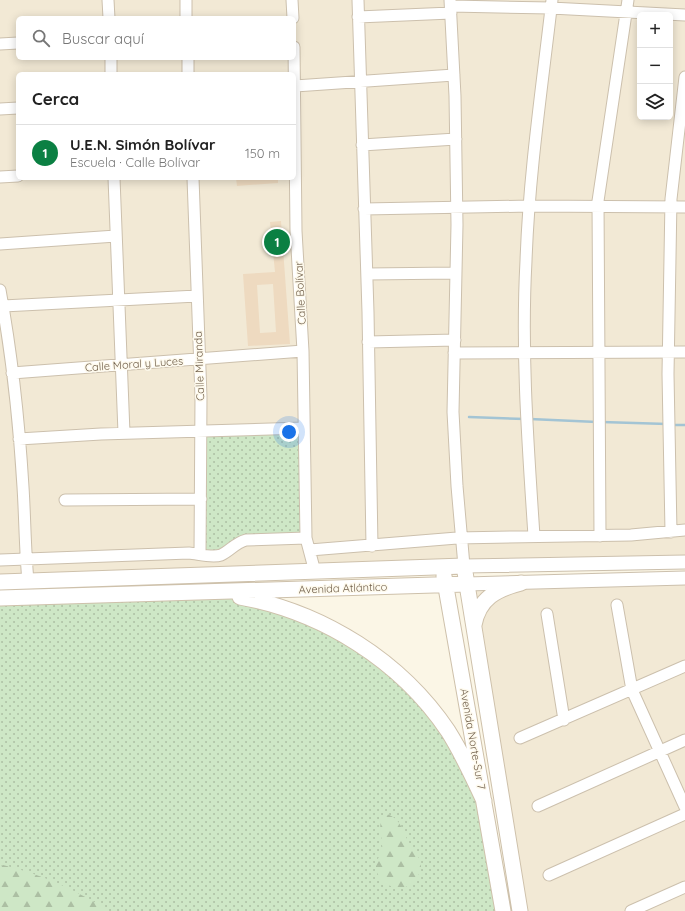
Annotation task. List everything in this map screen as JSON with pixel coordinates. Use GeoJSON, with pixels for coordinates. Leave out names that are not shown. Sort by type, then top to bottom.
{"type":"FeatureCollection","features":[{"type":"Feature","properties":{"kind":"main road","name":"Avenida Atlántico"},"geometry":{"type":"LineString","coordinates":[[0,582],[464,566]]}},
{"type":"Feature","properties":{"kind":"main road","name":"Avenida Norte-Sur 7"},"geometry":{"type":"LineString","coordinates":[[464,566],[520,911]]}},
{"type":"Feature","properties":{"kind":"main road","name":"Avenida Norte-Sur 7"},"geometry":{"type":"LineString","coordinates":[[443,567],[503,911]]}},
{"type":"Feature","properties":{"kind":"main road"},"geometry":{"type":"LineString","coordinates":[[474,628],[479,609],[490,595],[504,587],[521,582]]}},
{"type":"Feature","properties":{"kind":"main road","name":"Avenida Atlántico"},"geometry":{"type":"LineString","coordinates":[[0,598],[466,584]]}},
{"type":"Feature","properties":{"kind":"main road"},"geometry":{"type":"LineString","coordinates":[[206,592],[254,599],[298,613],[344,635],[365,648],[406,682],[435,714],[460,750],[484,801]]}},
{"type":"Feature","properties":{"kind":"street"},"geometry":{"type":"LineString","coordinates":[[108,0],[109,16]]}},
{"type":"Feature","properties":{"kind":"street"},"geometry":{"type":"LineString","coordinates":[[186,0],[186,16]]}},
{"type":"Feature","properties":{"kind":"street"},"geometry":{"type":"LineString","coordinates":[[292,0],[293,16]]}},
{"type":"Feature","properties":{"kind":"street"},"geometry":{"type":"LineString","coordinates":[[358,0],[367,274],[372,546]]}},
{"type":"Feature","properties":{"kind":"street"},"geometry":{"type":"LineString","coordinates":[[600,536],[598,206],[600,182],[617,87],[628,0]]}},
{"type":"Feature","properties":{"kind":"street"},"geometry":{"type":"LineString","coordinates":[[358,17],[451,6],[552,4],[626,13],[685,15]]}},
{"type":"Feature","properties":{"kind":"street"},"geometry":{"type":"LineString","coordinates":[[534,536],[525,411],[526,262],[529,206],[540,94],[552,4]]}},
{"type":"Feature","properties":{"kind":"street"},"geometry":{"type":"LineString","coordinates":[[451,6],[457,208],[453,412],[464,566],[685,562]]}},
{"type":"Feature","properties":{"kind":"street"},"geometry":{"type":"LineString","coordinates":[[0,44],[16,44]]}},
{"type":"Feature","properties":{"kind":"street"},"geometry":{"type":"LineString","coordinates":[[111,60],[111,72]]}},
{"type":"Feature","properties":{"kind":"street"},"geometry":{"type":"LineString","coordinates":[[188,60],[188,72]]}},
{"type":"Feature","properties":{"kind":"street","name":"Calle Bolívar"},"geometry":{"type":"LineString","coordinates":[[294,60],[295,72]]}},
{"type":"Feature","properties":{"kind":"street"},"geometry":{"type":"LineString","coordinates":[[296,86],[360,80],[454,75]]}},
{"type":"Feature","properties":{"kind":"street"},"geometry":{"type":"LineString","coordinates":[[672,532],[669,352],[671,206],[672,180],[685,77]]}},
{"type":"Feature","properties":{"kind":"street"},"geometry":{"type":"LineString","coordinates":[[0,109],[16,108]]}},
{"type":"Feature","properties":{"kind":"street"},"geometry":{"type":"LineString","coordinates":[[362,145],[456,139]]}},
{"type":"Feature","properties":{"kind":"street"},"geometry":{"type":"LineString","coordinates":[[0,177],[16,176]]}},
{"type":"Feature","properties":{"kind":"street"},"geometry":{"type":"LineString","coordinates":[[114,180],[120,364],[124,433]]}},
{"type":"Feature","properties":{"kind":"street","name":"Calle Miranda"},"geometry":{"type":"LineString","coordinates":[[193,180],[201,430],[200,554]]}},
{"type":"Feature","properties":{"kind":"street","name":"Calle Bolívar"},"geometry":{"type":"LineString","coordinates":[[295,180],[296,231],[303,351],[303,428],[306,538],[315,572]]}},
{"type":"Feature","properties":{"kind":"street"},"geometry":{"type":"LineString","coordinates":[[364,209],[529,206],[685,207]]}},
{"type":"Feature","properties":{"kind":"street"},"geometry":{"type":"LineString","coordinates":[[0,244],[116,236]]}},
{"type":"Feature","properties":{"kind":"street"},"geometry":{"type":"LineString","coordinates":[[367,274],[456,273]]}},
{"type":"Feature","properties":{"kind":"street"},"geometry":{"type":"LineString","coordinates":[[0,290],[3,306],[4,343],[12,373],[19,439],[28,581]]}},
{"type":"Feature","properties":{"kind":"street"},"geometry":{"type":"LineString","coordinates":[[3,306],[197,296]]}},
{"type":"Feature","properties":{"kind":"street"},"geometry":{"type":"LineString","coordinates":[[368,342],[455,340]]}},
{"type":"Feature","properties":{"kind":"street","name":"Calle Moral y Luces"},"geometry":{"type":"LineString","coordinates":[[12,373],[303,351]]}},
{"type":"Feature","properties":{"kind":"street"},"geometry":{"type":"LineString","coordinates":[[454,353],[685,352]]}},
{"type":"Feature","properties":{"kind":"street"},"geometry":{"type":"LineString","coordinates":[[19,439],[201,430],[303,428]]}},
{"type":"Feature","properties":{"kind":"street"},"geometry":{"type":"LineString","coordinates":[[65,500],[201,500]]}},
{"type":"Feature","properties":{"kind":"street"},"geometry":{"type":"LineString","coordinates":[[310,550],[461,538],[600,536],[685,530]]}},
{"type":"Feature","properties":{"kind":"street"},"geometry":{"type":"LineString","coordinates":[[0,560],[200,554],[216,556],[222,554],[238,542],[246,540],[306,538]]}},
{"type":"Feature","properties":{"kind":"street","name":"Avenida Atlántico"},"geometry":{"type":"LineString","coordinates":[[466,584],[685,578]]}},
{"type":"Feature","properties":{"kind":"street"},"geometry":{"type":"LineString","coordinates":[[617,605],[632,690],[685,807]]}},
{"type":"Feature","properties":{"kind":"street"},"geometry":{"type":"LineString","coordinates":[[547,614],[564,720]]}},
{"type":"Feature","properties":{"kind":"street"},"geometry":{"type":"LineString","coordinates":[[520,738],[685,666]]}},
{"type":"Feature","properties":{"kind":"street"},"geometry":{"type":"LineString","coordinates":[[538,806],[685,740]]}},
{"type":"Feature","properties":{"kind":"street"},"geometry":{"type":"LineString","coordinates":[[549,875],[685,814]]}},
{"type":"Feature","properties":{"kind":"street"},"geometry":{"type":"LineString","coordinates":[[631,911],[685,887]]}},
{"type":"Feature","properties":{"kind":"shaded area"},"geometry":{"type":"Polygon","coordinates":[[[0,0],[685,0],[685,562],[0,582],[0,0]]]}},
{"type":"Feature","properties":{"kind":"shaded area"},"geometry":{"type":"Polygon","coordinates":[[[685,578],[685,911],[520,911],[467,584],[685,578]]]}},
{"type":"Feature","properties":{"kind":"green space"},"geometry":{"type":"Polygon","coordinates":[[[303,428],[306,538],[231,547],[200,554],[201,430],[303,428]]]}},
{"type":"Feature","properties":{"kind":"green space"},"geometry":{"type":"Polygon","coordinates":[[[205,592],[275,605],[386,664],[469,768],[503,911],[0,911],[0,598],[205,592]]]}},
{"type":"Feature","properties":{"kind":"green space"},"geometry":{"type":"Polygon","coordinates":[[[387,814],[395,818],[400,824],[421,865],[420,873],[416,879],[410,885],[404,887],[397,888],[390,886],[380,877],[377,872],[376,865],[382,847],[380,825],[383,817],[387,814]]]}},
{"type":"Feature","properties":{"kind":"green space"},"geometry":{"type":"Polygon","coordinates":[[[3,865],[45,878],[84,896],[109,911],[0,911],[0,866],[3,865]]]}},
{"type":"Feature","properties":{"kind":"building"},"geometry":{"type":"Polygon","coordinates":[[[236,180],[278,180],[278,183],[237,186],[236,180]]]}},
{"type":"Feature","properties":{"kind":"building"},"geometry":{"type":"Polygon","coordinates":[[[281,221],[290,344],[248,346],[243,274],[275,272],[270,222],[281,221]],[[273,284],[257,285],[260,333],[276,332],[273,284]]]}},
{"type":"Feature","properties":{"kind":"waterway"},"geometry":{"type":"LineString","coordinates":[[469,417],[525,419]]}},
{"type":"Feature","properties":{"kind":"waterway"},"geometry":{"type":"LineString","coordinates":[[530,419],[597,422]]}},
{"type":"Feature","properties":{"kind":"waterway"},"geometry":{"type":"LineString","coordinates":[[602,422],[667,424]]}},
{"type":"Feature","properties":{"kind":"waterway"},"geometry":{"type":"LineString","coordinates":[[672,425],[685,425]]}},
{"type":"Feature","properties":{"kind":"place","name":"U.E.N. Simón Bolívar"},"geometry":{"type":"Point","coordinates":[277,242]}}]}
